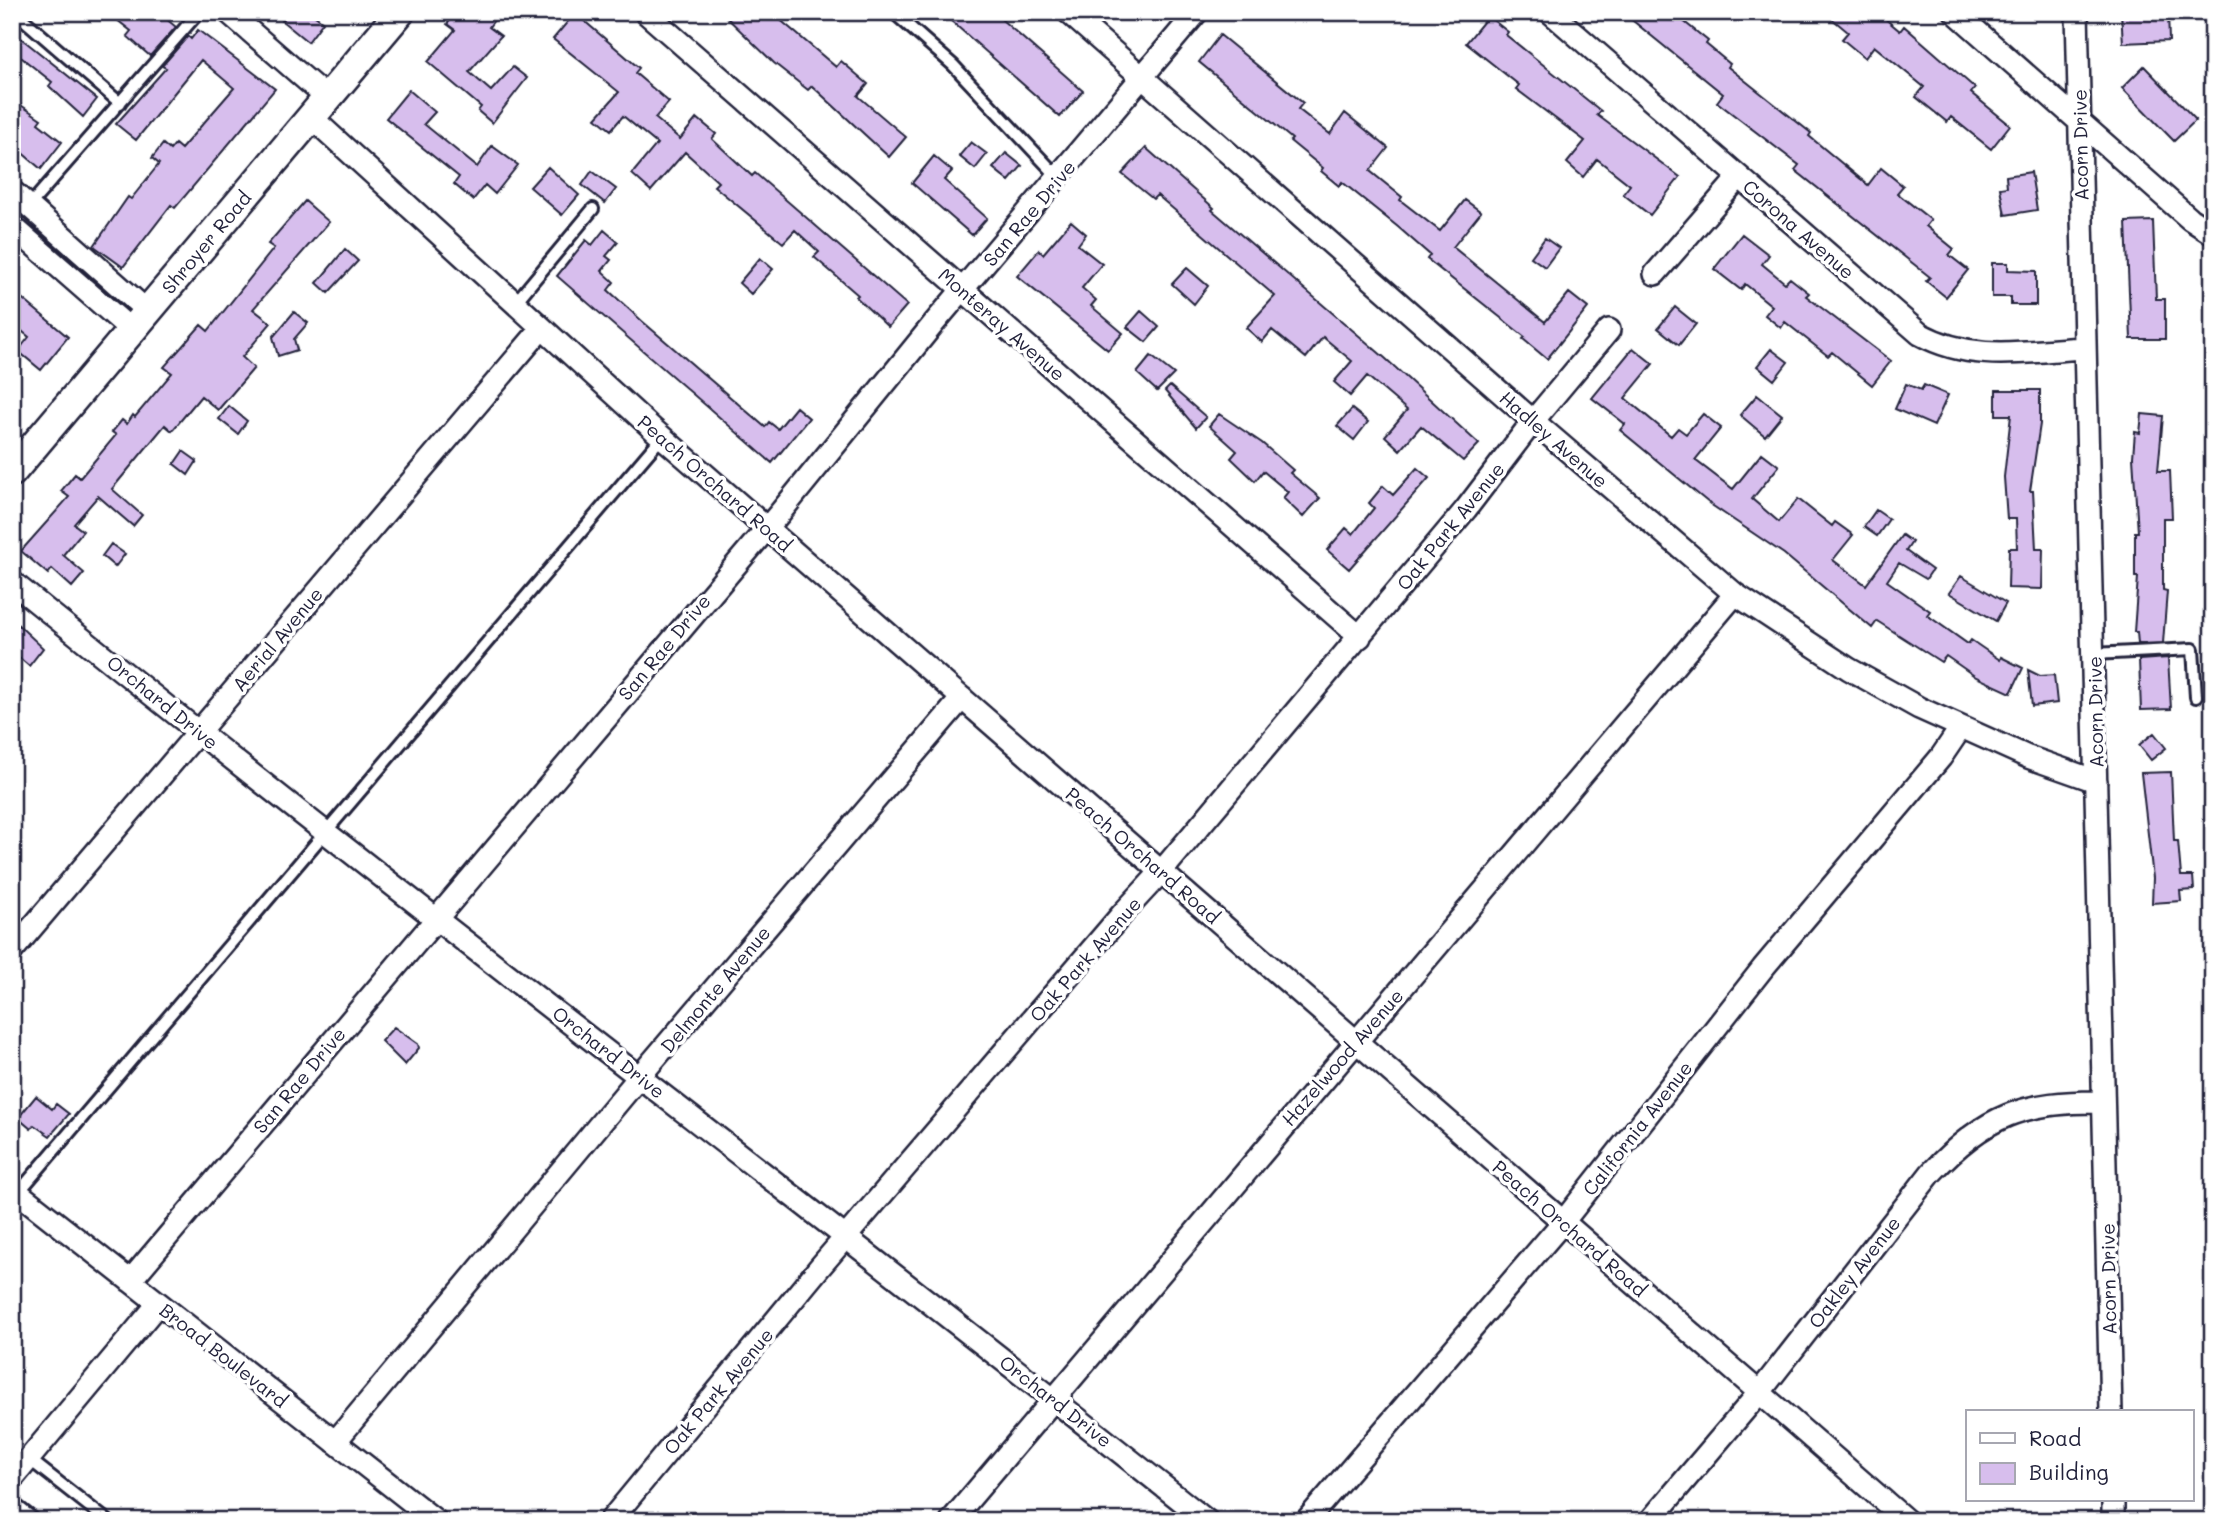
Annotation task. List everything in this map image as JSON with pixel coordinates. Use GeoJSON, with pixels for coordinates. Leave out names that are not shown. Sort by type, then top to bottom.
{"type":"FeatureCollection","features":[{"type":"Feature","properties":{"kind":"main road","name":"Shroyer Road"},"geometry":{"type":"LineString","coordinates":[[12,472],[400,12]]}},
{"type":"Feature","properties":{"kind":"street","name":"Peach Orchard Road"},"geometry":{"type":"LineString","coordinates":[[228,12],[319,108],[384,184],[662,437],[1907,1521]]}},
{"type":"Feature","properties":{"kind":"street","name":"Monteray Avenue"},"geometry":{"type":"LineString","coordinates":[[645,12],[1360,637]]}},
{"type":"Feature","properties":{"kind":"street","name":"Hadley Avenue"},"geometry":{"type":"LineString","coordinates":[[1068,12],[1533,421],[1735,594],[1849,669],[1960,729],[2028,757],[2096,780]]}},
{"type":"Feature","properties":{"kind":"street","name":"San Rae Drive"},"geometry":{"type":"LineString","coordinates":[[130,1281],[1197,12]]}},
{"type":"Feature","properties":{"kind":"street","name":"Corona Avenue"},"geometry":{"type":"LineString","coordinates":[[1550,12],[1920,334],[1940,345],[1981,354],[2085,348]]}},
{"type":"Feature","properties":{"kind":"street"},"geometry":{"type":"LineString","coordinates":[[1955,12],[2190,219],[2213,234]]}},
{"type":"Feature","properties":{"kind":"street","name":"Acorn Drive"},"geometry":{"type":"LineString","coordinates":[[2077,12],[2111,1410]]}},
{"type":"Feature","properties":{"kind":"street"},"geometry":{"type":"LineString","coordinates":[[1655,274],[1739,177]]}},
{"type":"Feature","properties":{"kind":"street"},"geometry":{"type":"LineString","coordinates":[[12,191],[139,321]]}},
{"type":"Feature","properties":{"kind":"street"},"geometry":{"type":"LineString","coordinates":[[12,226],[139,321]]}},
{"type":"Feature","properties":{"kind":"street","name":"Aerial Avenue"},"geometry":{"type":"LineString","coordinates":[[12,951],[542,328]]}},
{"type":"Feature","properties":{"kind":"street","name":"Oak Park Avenue"},"geometry":{"type":"LineString","coordinates":[[610,1521],[845,1239],[1360,637],[1609,330]]}},
{"type":"Feature","properties":{"kind":"street","name":"Orchard Drive"},"geometry":{"type":"LineString","coordinates":[[12,582],[434,919],[640,1076],[1207,1521]]}},
{"type":"Feature","properties":{"kind":"street","name":"Hazelwood Avenue"},"geometry":{"type":"LineString","coordinates":[[951,1521],[1735,594]]}},
{"type":"Feature","properties":{"kind":"street","name":"Delmonte Avenue"},"geometry":{"type":"LineString","coordinates":[[335,1442],[640,1076],[962,698]]}},
{"type":"Feature","properties":{"kind":"street","name":"California Avenue"},"geometry":{"type":"LineString","coordinates":[[1306,1521],[1563,1222],[1763,968],[1941,757],[1960,729]]}},
{"type":"Feature","properties":{"kind":"street","name":"Oakley Avenue"},"geometry":{"type":"LineString","coordinates":[[1650,1521],[1759,1393],[1931,1173],[1958,1144],[1984,1124],[2018,1110],[2066,1101],[2103,1101]]}},
{"type":"Feature","properties":{"kind":"street","name":"Broad Boulevard"},"geometry":{"type":"LineString","coordinates":[[15,1191],[436,1521]]}},
{"type":"Feature","properties":{"kind":"street"},"geometry":{"type":"LineString","coordinates":[[12,1479],[158,1304]]}},
{"type":"Feature","properties":{"kind":"street"},"geometry":{"type":"LineString","coordinates":[[2113,1502],[2113,1521]]}},
{"type":"Feature","properties":{"kind":"lane"},"geometry":{"type":"LineString","coordinates":[[15,12],[120,103]]}},
{"type":"Feature","properties":{"kind":"lane"},"geometry":{"type":"LineString","coordinates":[[29,206],[199,12]]}},
{"type":"Feature","properties":{"kind":"lane"},"geometry":{"type":"LineString","coordinates":[[893,12],[953,65],[1059,178]]}},
{"type":"Feature","properties":{"kind":"lane"},"geometry":{"type":"LineString","coordinates":[[515,303],[593,209]]}},
{"type":"Feature","properties":{"kind":"lane"},"geometry":{"type":"LineString","coordinates":[[15,1191],[662,437]]}},
{"type":"Feature","properties":{"kind":"lane"},"geometry":{"type":"LineString","coordinates":[[2093,654],[2193,649],[2196,697]]}},
{"type":"Feature","properties":{"kind":"lane"},"geometry":{"type":"LineString","coordinates":[[29,1459],[108,1521]]}},
{"type":"Feature","properties":{"kind":"lane"},"geometry":{"type":"LineString","coordinates":[[12,1502],[36,1521]]}},
{"type":"Feature","properties":{"kind":"building"},"geometry":{"type":"Polygon","coordinates":[[[107,12],[158,12],[176,27],[150,56],[127,36],[131,31],[107,12]]]}},
{"type":"Feature","properties":{"kind":"building"},"geometry":{"type":"Polygon","coordinates":[[[290,12],[310,12],[323,22],[308,42],[282,21],[290,12]]]}},
{"type":"Feature","properties":{"kind":"building"},"geometry":{"type":"Polygon","coordinates":[[[457,12],[500,12],[489,27],[501,36],[469,72],[491,91],[513,67],[527,78],[492,123],[478,111],[481,107],[428,62],[455,30],[447,24],[457,12]]]}},
{"type":"Feature","properties":{"kind":"building"},"geometry":{"type":"Polygon","coordinates":[[[721,12],[771,12],[836,67],[841,61],[868,84],[858,96],[906,137],[889,157],[812,86],[808,90],[774,63],[721,12]]]}},
{"type":"Feature","properties":{"kind":"building"},"geometry":{"type":"Polygon","coordinates":[[[941,12],[993,12],[1083,91],[1060,117],[941,12]]]}},
{"type":"Feature","properties":{"kind":"building"},"geometry":{"type":"Polygon","coordinates":[[[1622,12],[1672,12],[1708,41],[1706,44],[1730,64],[1728,67],[1811,133],[1809,136],[1868,185],[1881,168],[1903,186],[1897,193],[1931,220],[1926,226],[1954,249],[1949,255],[1968,270],[1946,297],[1926,281],[1930,277],[1795,170],[1799,165],[1717,102],[1723,94],[1622,12]]]}},
{"type":"Feature","properties":{"kind":"building"},"geometry":{"type":"Polygon","coordinates":[[[1824,12],[1877,12],[1900,31],[1904,26],[1975,88],[1971,93],[2010,125],[1991,149],[1951,117],[1947,122],[1916,97],[1924,87],[1874,46],[1865,58],[1842,39],[1848,32],[1824,12]]]}},
{"type":"Feature","properties":{"kind":"building"},"geometry":{"type":"Polygon","coordinates":[[[2121,12],[2168,12],[2169,41],[2123,43],[2121,12]]]}},
{"type":"Feature","properties":{"kind":"building"},"geometry":{"type":"Polygon","coordinates":[[[575,13],[639,68],[635,73],[669,102],[655,118],[680,139],[697,118],[716,134],[712,139],[752,176],[755,173],[907,305],[888,327],[856,297],[858,295],[814,257],[819,252],[795,230],[783,243],[714,186],[718,182],[685,152],[651,191],[632,174],[657,144],[623,116],[611,130],[596,118],[619,92],[553,39],[575,13]]]}},
{"type":"Feature","properties":{"kind":"building"},"geometry":{"type":"Polygon","coordinates":[[[1488,16],[1508,32],[1506,35],[1601,111],[1597,115],[1680,177],[1650,215],[1623,194],[1630,185],[1597,159],[1583,177],[1567,163],[1585,141],[1516,89],[1519,85],[1466,43],[1488,16]]]}},
{"type":"Feature","properties":{"kind":"building"},"geometry":{"type":"Polygon","coordinates":[[[198,30],[275,89],[175,208],[171,205],[123,267],[94,246],[128,197],[131,199],[159,164],[152,158],[163,144],[170,150],[175,144],[181,149],[234,88],[201,60],[136,140],[116,124],[166,68],[162,66],[188,36],[191,39],[198,30]]]}},
{"type":"Feature","properties":{"kind":"building"},"geometry":{"type":"Polygon","coordinates":[[[12,31],[97,99],[83,117],[49,86],[52,82],[12,50],[12,31]]]}},
{"type":"Feature","properties":{"kind":"building"},"geometry":{"type":"Polygon","coordinates":[[[1220,35],[1303,103],[1298,109],[1330,134],[1345,113],[1388,148],[1370,171],[1402,197],[1400,200],[1440,231],[1465,200],[1481,212],[1453,247],[1545,322],[1569,293],[1588,308],[1547,359],[1523,339],[1525,337],[1427,259],[1430,255],[1398,227],[1342,182],[1339,186],[1321,171],[1323,168],[1290,141],[1292,139],[1199,62],[1220,35]]]}},
{"type":"Feature","properties":{"kind":"building"},"geometry":{"type":"Polygon","coordinates":[[[2144,66],[2196,120],[2174,141],[2122,88],[2144,66]]]}},
{"type":"Feature","properties":{"kind":"building"},"geometry":{"type":"Polygon","coordinates":[[[409,90],[435,112],[424,124],[477,167],[492,146],[518,165],[495,194],[485,185],[473,200],[454,184],[459,177],[386,118],[409,90]]]}},
{"type":"Feature","properties":{"kind":"building"},"geometry":{"type":"Polygon","coordinates":[[[12,99],[41,119],[38,123],[62,142],[41,169],[12,144],[12,99]]]}},
{"type":"Feature","properties":{"kind":"building"},"geometry":{"type":"Polygon","coordinates":[[[971,142],[987,154],[975,169],[959,156],[971,142]]]}},
{"type":"Feature","properties":{"kind":"building"},"geometry":{"type":"Polygon","coordinates":[[[1146,148],[1214,208],[1212,210],[1385,358],[1479,444],[1463,461],[1421,426],[1400,450],[1385,436],[1407,410],[1367,376],[1350,396],[1334,382],[1352,361],[1323,337],[1306,358],[1272,330],[1262,342],[1246,328],[1275,296],[1157,195],[1153,199],[1122,174],[1146,148]]]}},
{"type":"Feature","properties":{"kind":"building"},"geometry":{"type":"Polygon","coordinates":[[[1006,153],[1022,166],[1009,181],[993,168],[1006,153]]]}},
{"type":"Feature","properties":{"kind":"building"},"geometry":{"type":"Polygon","coordinates":[[[934,156],[952,171],[944,180],[987,218],[972,235],[912,183],[934,156]]]}},
{"type":"Feature","properties":{"kind":"building"},"geometry":{"type":"Polygon","coordinates":[[[548,167],[579,195],[562,215],[530,187],[548,167]]]}},
{"type":"Feature","properties":{"kind":"building"},"geometry":{"type":"Polygon","coordinates":[[[592,171],[616,189],[605,203],[582,185],[592,171]]]}},
{"type":"Feature","properties":{"kind":"building"},"geometry":{"type":"Polygon","coordinates":[[[2031,172],[2037,210],[2005,215],[2000,188],[2007,187],[2006,176],[2031,172]]]}},
{"type":"Feature","properties":{"kind":"building"},"geometry":{"type":"Polygon","coordinates":[[[305,201],[329,222],[253,309],[271,323],[242,357],[254,368],[218,410],[201,396],[172,431],[165,425],[112,489],[142,515],[133,526],[98,496],[74,524],[83,531],[63,555],[84,573],[72,587],[52,569],[48,574],[21,551],[69,497],[61,491],[75,474],[80,478],[116,435],[112,432],[122,420],[127,424],[133,415],[135,417],[172,373],[164,367],[201,325],[208,331],[274,248],[268,244],[305,201]]]}},
{"type":"Feature","properties":{"kind":"building"},"geometry":{"type":"Polygon","coordinates":[[[1071,221],[1086,234],[1078,245],[1102,264],[1082,288],[1096,300],[1091,306],[1123,333],[1108,350],[1017,276],[1039,250],[1043,254],[1071,221]]]}},
{"type":"Feature","properties":{"kind":"building"},"geometry":{"type":"Polygon","coordinates":[[[2153,221],[2156,299],[2165,299],[2165,339],[2131,339],[2126,222],[2153,221]]]}},
{"type":"Feature","properties":{"kind":"building"},"geometry":{"type":"Polygon","coordinates":[[[604,230],[618,242],[606,256],[611,260],[602,271],[614,282],[608,290],[765,427],[769,422],[778,429],[796,407],[809,418],[772,463],[557,276],[586,240],[592,245],[604,230]]]}},
{"type":"Feature","properties":{"kind":"building"},"geometry":{"type":"Polygon","coordinates":[[[1742,234],[1769,255],[1762,264],[1785,283],[1790,278],[1809,293],[1806,296],[1891,361],[1872,385],[1832,352],[1828,356],[1785,322],[1781,328],[1765,315],[1772,306],[1745,284],[1741,290],[1714,269],[1742,234]]]}},
{"type":"Feature","properties":{"kind":"building"},"geometry":{"type":"Polygon","coordinates":[[[1545,238],[1559,248],[1545,267],[1531,257],[1545,238]]]}},
{"type":"Feature","properties":{"kind":"building"},"geometry":{"type":"Polygon","coordinates":[[[345,249],[358,261],[328,293],[317,283],[345,249]]]}},
{"type":"Feature","properties":{"kind":"building"},"geometry":{"type":"Polygon","coordinates":[[[760,258],[773,269],[751,294],[739,283],[760,258]]]}},
{"type":"Feature","properties":{"kind":"building"},"geometry":{"type":"Polygon","coordinates":[[[1992,263],[2008,263],[2008,270],[2036,271],[2036,305],[2011,305],[2011,297],[1992,297],[1992,263]]]}},
{"type":"Feature","properties":{"kind":"building"},"geometry":{"type":"Polygon","coordinates":[[[1187,268],[1208,286],[1194,304],[1172,284],[1187,268]]]}},
{"type":"Feature","properties":{"kind":"building"},"geometry":{"type":"Polygon","coordinates":[[[12,290],[68,337],[41,370],[18,351],[29,337],[12,323],[12,290]]]}},
{"type":"Feature","properties":{"kind":"building"},"geometry":{"type":"Polygon","coordinates":[[[1675,307],[1696,324],[1679,345],[1658,328],[1675,307]]]}},
{"type":"Feature","properties":{"kind":"building"},"geometry":{"type":"Polygon","coordinates":[[[1141,311],[1159,327],[1146,342],[1127,327],[1141,311]]]}},
{"type":"Feature","properties":{"kind":"building"},"geometry":{"type":"Polygon","coordinates":[[[294,312],[308,323],[294,339],[297,350],[278,356],[273,337],[294,312]]]}},
{"type":"Feature","properties":{"kind":"building"},"geometry":{"type":"Polygon","coordinates":[[[1633,348],[1653,364],[1625,398],[1671,436],[1678,428],[1686,434],[1703,414],[1721,428],[1695,460],[1733,489],[1762,453],[1779,466],[1752,499],[1779,522],[1798,499],[1832,526],[1835,522],[1853,535],[1833,560],[1866,585],[1902,535],[1912,542],[1906,551],[1932,570],[1926,579],[1899,563],[1887,581],[1930,611],[1927,615],[1968,644],[1971,640],[2000,660],[2001,657],[2023,668],[2011,693],[1976,677],[1946,656],[1941,662],[1877,621],[1872,628],[1784,554],[1710,504],[1620,430],[1625,424],[1592,398],[1633,348]]]}},
{"type":"Feature","properties":{"kind":"building"},"geometry":{"type":"Polygon","coordinates":[[[1771,349],[1788,362],[1774,380],[1757,366],[1771,349]]]}},
{"type":"Feature","properties":{"kind":"building"},"geometry":{"type":"Polygon","coordinates":[[[1151,356],[1174,374],[1157,391],[1137,373],[1151,356]]]}},
{"type":"Feature","properties":{"kind":"building"},"geometry":{"type":"Polygon","coordinates":[[[1906,384],[1921,390],[1924,385],[1948,395],[1934,426],[1895,409],[1906,384]]]}},
{"type":"Feature","properties":{"kind":"building"},"geometry":{"type":"Polygon","coordinates":[[[1170,386],[1206,417],[1196,428],[1165,391],[1170,386]]]}},
{"type":"Feature","properties":{"kind":"building"},"geometry":{"type":"Polygon","coordinates":[[[1996,390],[2040,390],[2040,424],[2030,491],[2033,491],[2036,549],[2043,549],[2042,589],[2008,588],[2009,548],[2017,548],[2016,519],[2007,519],[2004,477],[2011,415],[1996,415],[1996,390]]]}},
{"type":"Feature","properties":{"kind":"building"},"geometry":{"type":"Polygon","coordinates":[[[1757,395],[1782,415],[1765,436],[1740,415],[1757,395]]]}},
{"type":"Feature","properties":{"kind":"building"},"geometry":{"type":"Polygon","coordinates":[[[229,406],[247,421],[238,434],[219,419],[229,406]]]}},
{"type":"Feature","properties":{"kind":"building"},"geometry":{"type":"Polygon","coordinates":[[[1352,409],[1368,422],[1354,440],[1337,426],[1352,409]]]}},
{"type":"Feature","properties":{"kind":"building"},"geometry":{"type":"Polygon","coordinates":[[[1219,414],[1262,443],[1293,470],[1290,473],[1320,498],[1303,517],[1283,498],[1288,492],[1263,471],[1255,481],[1231,458],[1237,451],[1209,426],[1219,414]]]}},
{"type":"Feature","properties":{"kind":"building"},"geometry":{"type":"Polygon","coordinates":[[[2142,414],[2163,416],[2158,471],[2170,471],[2172,518],[2163,518],[2163,590],[2167,591],[2163,643],[2138,644],[2137,632],[2134,632],[2138,577],[2135,577],[2135,532],[2138,532],[2133,457],[2135,432],[2140,433],[2142,414]]]}},
{"type":"Feature","properties":{"kind":"building"},"geometry":{"type":"Polygon","coordinates":[[[183,451],[197,461],[188,475],[174,464],[183,451]]]}},
{"type":"Feature","properties":{"kind":"building"},"geometry":{"type":"Polygon","coordinates":[[[1417,468],[1429,478],[1349,569],[1327,550],[1346,528],[1353,534],[1374,508],[1369,503],[1383,486],[1393,495],[1417,468]]]}},
{"type":"Feature","properties":{"kind":"building"},"geometry":{"type":"Polygon","coordinates":[[[1876,510],[1889,519],[1877,536],[1864,527],[1876,510]]]}},
{"type":"Feature","properties":{"kind":"building"},"geometry":{"type":"Polygon","coordinates":[[[111,544],[125,554],[115,567],[102,556],[111,544]]]}},
{"type":"Feature","properties":{"kind":"building"},"geometry":{"type":"Polygon","coordinates":[[[1961,576],[2006,603],[1996,621],[1949,593],[1961,576]]]}},
{"type":"Feature","properties":{"kind":"building"},"geometry":{"type":"Polygon","coordinates":[[[12,619],[43,648],[29,666],[16,655],[12,660],[12,619]]]}},
{"type":"Feature","properties":{"kind":"building"},"geometry":{"type":"Polygon","coordinates":[[[2168,658],[2171,709],[2141,710],[2139,660],[2168,658]]]}},
{"type":"Feature","properties":{"kind":"building"},"geometry":{"type":"Polygon","coordinates":[[[2028,670],[2040,676],[2054,675],[2057,703],[2032,706],[2028,670]]]}},
{"type":"Feature","properties":{"kind":"building"},"geometry":{"type":"Polygon","coordinates":[[[2154,733],[2166,748],[2151,760],[2139,745],[2154,733]]]}},
{"type":"Feature","properties":{"kind":"building"},"geometry":{"type":"Polygon","coordinates":[[[2171,772],[2174,841],[2178,841],[2181,876],[2193,876],[2194,890],[2180,891],[2181,901],[2152,903],[2153,878],[2141,773],[2171,772]]]}},
{"type":"Feature","properties":{"kind":"building"},"geometry":{"type":"Polygon","coordinates":[[[394,1027],[418,1044],[419,1048],[405,1065],[381,1041],[394,1027]]]}},
{"type":"Feature","properties":{"kind":"building"},"geometry":{"type":"Polygon","coordinates":[[[36,1096],[52,1109],[56,1104],[69,1114],[50,1136],[34,1125],[31,1129],[18,1118],[36,1096]]]}}]}
